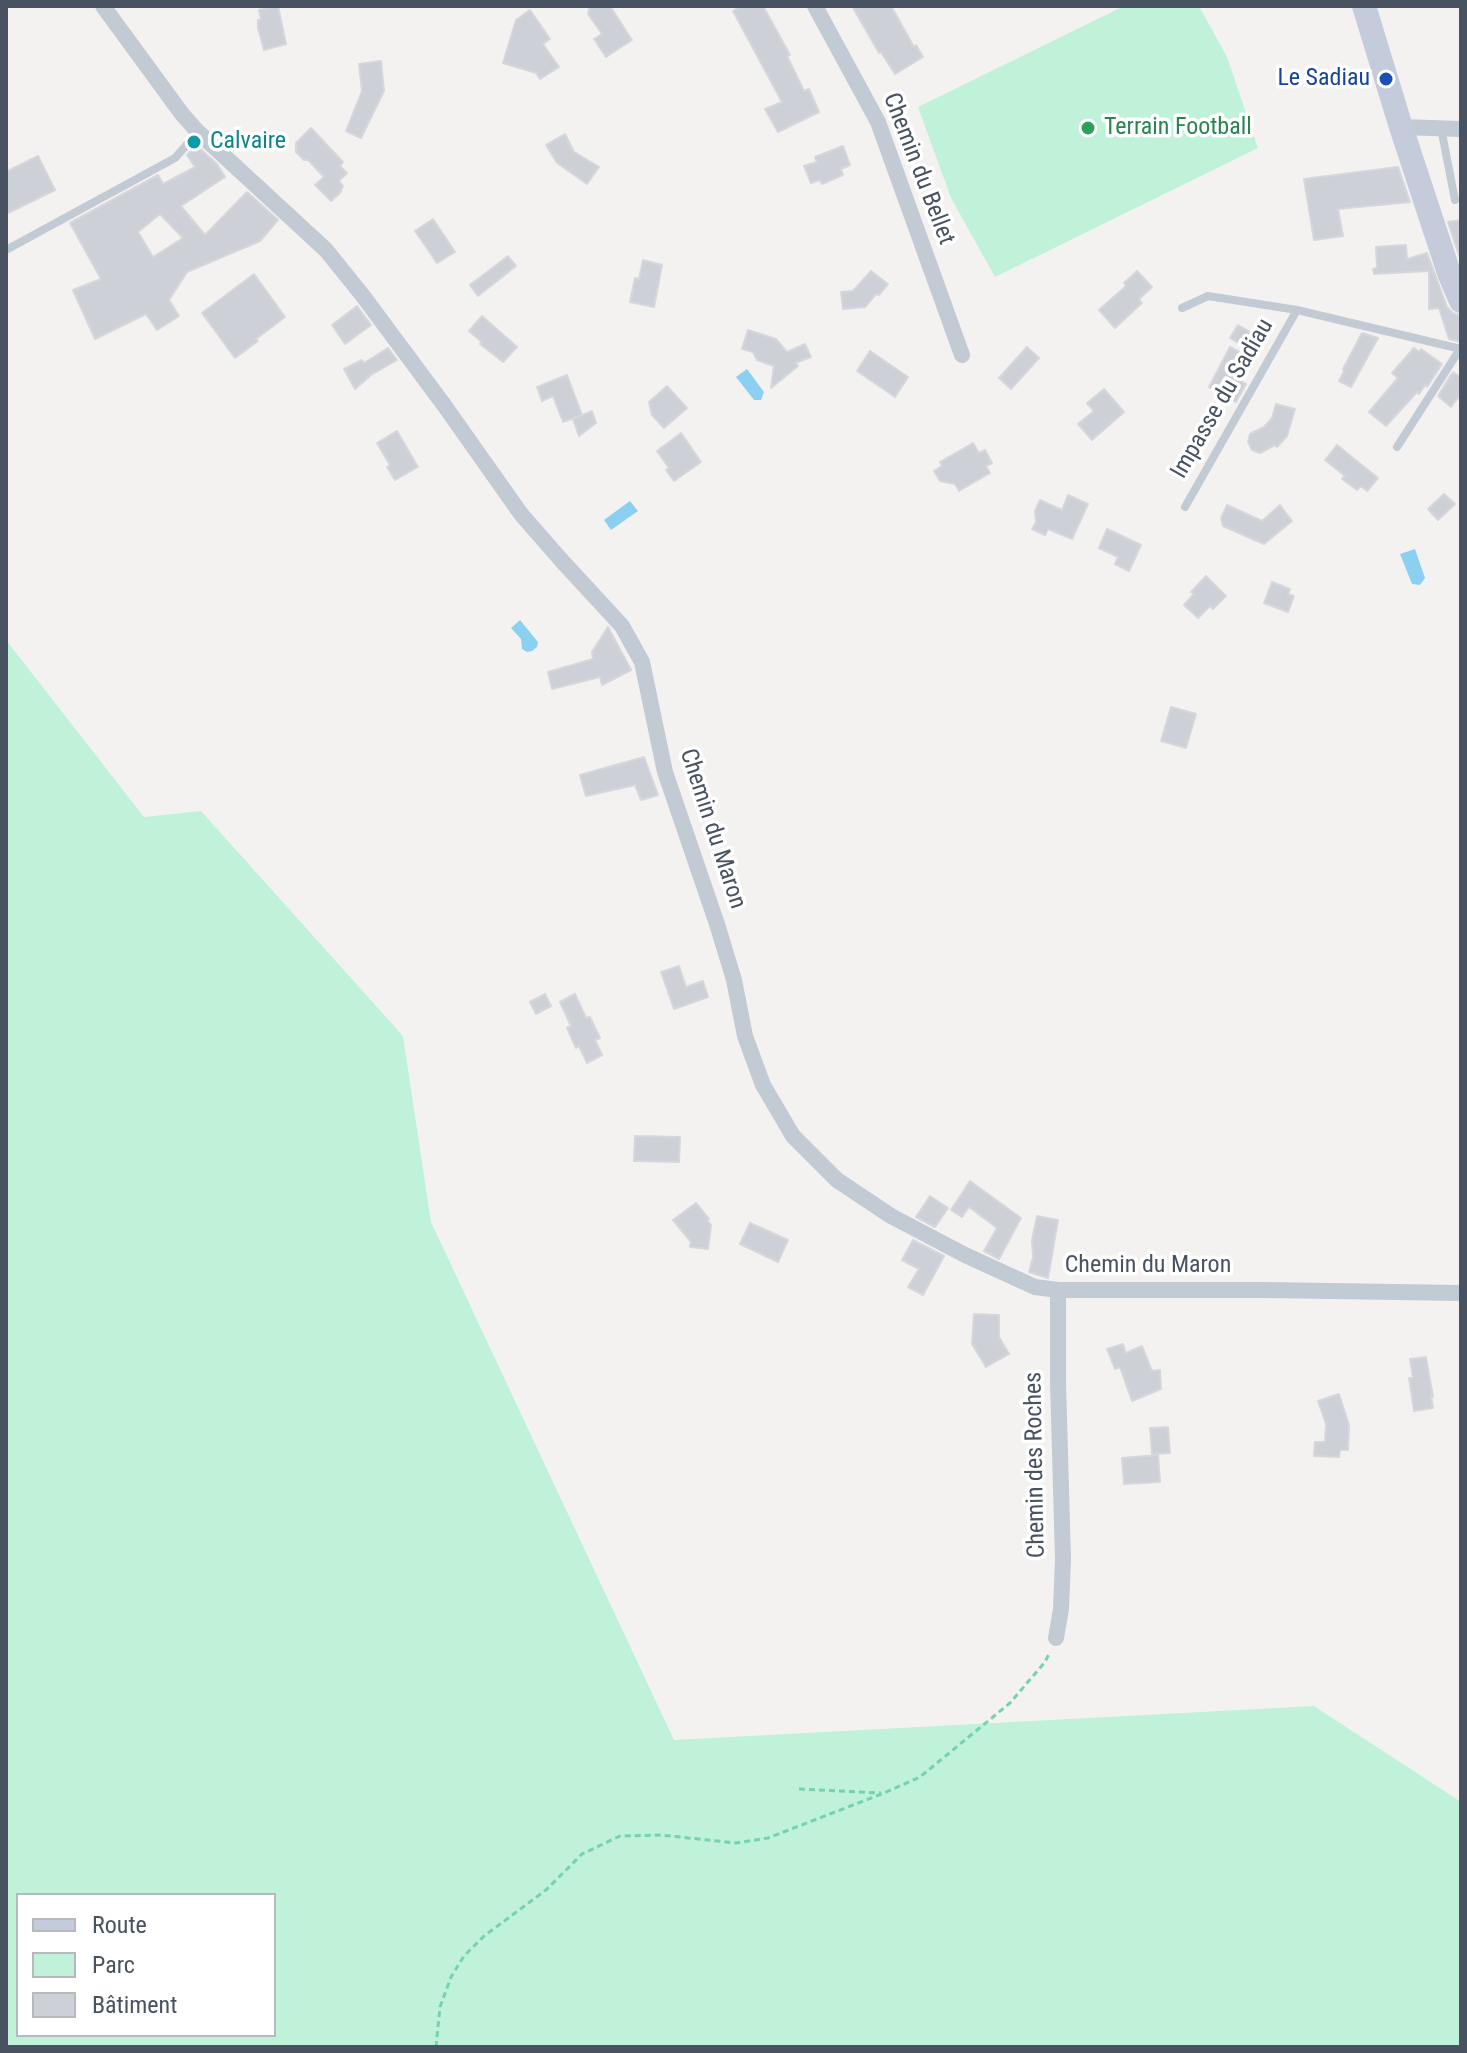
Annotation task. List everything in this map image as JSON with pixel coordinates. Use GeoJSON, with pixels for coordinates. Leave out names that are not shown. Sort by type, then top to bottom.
{"type":"FeatureCollection","features":[{"type":"Feature","properties":{"kind":"street","name":"Chemin du Maron"},"geometry":{"type":"LineString","coordinates":[[103,6],[198,132],[326,250],[444,405],[521,514],[622,626],[642,662],[665,772],[717,924],[734,980],[745,1036],[763,1085],[793,1136],[837,1180],[891,1216],[1035,1287],[1058,1290],[1461,1293]]}},
{"type":"Feature","properties":{"kind":"street","name":"Chemin du Bellet"},"geometry":{"type":"LineString","coordinates":[[815,6],[878,122],[962,355]]}},
{"type":"Feature","properties":{"kind":"street"},"geometry":{"type":"LineString","coordinates":[[1364,6],[1449,273],[1461,301]]}},
{"type":"Feature","properties":{"kind":"street"},"geometry":{"type":"LineString","coordinates":[[1401,127],[1461,129]]}},
{"type":"Feature","properties":{"kind":"street","name":"Chemin des Roches"},"geometry":{"type":"LineString","coordinates":[[1056,1638],[1061,1609],[1063,1559],[1058,1290]]}},
{"type":"Feature","properties":{"kind":"lane"},"geometry":{"type":"LineString","coordinates":[[1441,128],[1455,200]]}},
{"type":"Feature","properties":{"kind":"lane"},"geometry":{"type":"LineString","coordinates":[[6,250],[175,158],[198,132]]}},
{"type":"Feature","properties":{"kind":"lane","name":"Impasse du Sadiau"},"geometry":{"type":"LineString","coordinates":[[1182,308],[1208,296],[1297,310],[1460,349]]}},
{"type":"Feature","properties":{"kind":"lane","name":"Impasse du Sadiau"},"geometry":{"type":"LineString","coordinates":[[1185,507],[1297,310]]}},
{"type":"Feature","properties":{"kind":"lane"},"geometry":{"type":"LineString","coordinates":[[1397,447],[1460,349]]}},
{"type":"Feature","properties":{"kind":"path"},"geometry":{"type":"LineString","coordinates":[[436,2047],[440,2007],[451,1977],[464,1956],[484,1936],[546,1890],[582,1854],[620,1836],[661,1835],[736,1843],[768,1838],[920,1777],[1010,1703],[1045,1662],[1056,1638]]}},
{"type":"Feature","properties":{"kind":"path"},"geometry":{"type":"LineString","coordinates":[[799,1789],[884,1793]]}},
{"type":"Feature","properties":{"kind":"green space","name":"Terrain Football"},"geometry":{"type":"Polygon","coordinates":[[[1124,6],[1199,6],[1227,57],[1258,148],[995,277],[951,198],[918,107],[1124,6]]]}},
{"type":"Feature","properties":{"kind":"green space"},"geometry":{"type":"Polygon","coordinates":[[[6,640],[144,817],[201,811],[403,1036],[431,1222],[674,1740],[1314,1706],[1461,1802],[1461,2047],[6,2047],[6,640]]]}},
{"type":"Feature","properties":{"kind":"water"},"geometry":{"type":"Polygon","coordinates":[[[747,369],[764,392],[761,400],[754,400],[736,377],[747,369]]]}},
{"type":"Feature","properties":{"kind":"water"},"geometry":{"type":"Polygon","coordinates":[[[630,501],[638,511],[611,530],[604,520],[630,501]]]}},
{"type":"Feature","properties":{"kind":"water"},"geometry":{"type":"Polygon","coordinates":[[[1415,549],[1425,578],[1420,585],[1412,584],[1400,554],[1415,549]]]}},
{"type":"Feature","properties":{"kind":"water"},"geometry":{"type":"Polygon","coordinates":[[[520,620],[538,642],[532,651],[522,649],[521,639],[511,628],[520,620]]]}},
{"type":"Feature","properties":{"kind":"building"},"geometry":{"type":"Polygon","coordinates":[[[278,6],[286,44],[264,50],[258,28],[258,20],[261,19],[259,10],[278,6]]]}},
{"type":"Feature","properties":{"kind":"building"},"geometry":{"type":"Polygon","coordinates":[[[590,6],[610,6],[632,40],[606,57],[594,39],[602,34],[588,14],[590,6]]]}},
{"type":"Feature","properties":{"kind":"building"},"geometry":{"type":"Polygon","coordinates":[[[741,6],[763,6],[790,55],[787,56],[804,91],[809,89],[819,112],[778,132],[765,109],[782,102],[733,11],[741,6]]]}},
{"type":"Feature","properties":{"kind":"building"},"geometry":{"type":"Polygon","coordinates":[[[852,6],[891,6],[923,57],[895,74],[852,6]]]}},
{"type":"Feature","properties":{"kind":"building"},"geometry":{"type":"Polygon","coordinates":[[[530,10],[550,39],[543,44],[559,67],[540,79],[536,73],[503,63],[516,20],[530,10]]]}},
{"type":"Feature","properties":{"kind":"building"},"geometry":{"type":"Polygon","coordinates":[[[381,61],[384,91],[361,138],[346,131],[362,91],[359,64],[381,61]]]}},
{"type":"Feature","properties":{"kind":"building"},"geometry":{"type":"Polygon","coordinates":[[[311,128],[343,162],[340,166],[347,173],[339,181],[343,186],[340,193],[331,201],[315,185],[324,177],[296,152],[296,143],[311,128]]]}},
{"type":"Feature","properties":{"kind":"building"},"geometry":{"type":"Polygon","coordinates":[[[565,134],[574,152],[599,167],[587,184],[557,163],[546,145],[565,134]]]}},
{"type":"Feature","properties":{"kind":"building"},"geometry":{"type":"Polygon","coordinates":[[[196,145],[217,164],[225,177],[181,206],[205,235],[247,192],[278,220],[260,241],[187,272],[169,300],[179,316],[157,330],[146,314],[95,339],[73,290],[101,279],[70,223],[158,175],[163,184],[195,167],[187,155],[196,145]],[[160,214],[138,232],[153,257],[183,238],[160,214]]]}},
{"type":"Feature","properties":{"kind":"building"},"geometry":{"type":"Polygon","coordinates":[[[843,146],[850,165],[841,169],[843,175],[822,184],[820,180],[811,183],[804,166],[817,162],[815,157],[843,146]]]}},
{"type":"Feature","properties":{"kind":"building"},"geometry":{"type":"Polygon","coordinates":[[[38,156],[55,190],[6,214],[6,172],[38,156]]]}},
{"type":"Feature","properties":{"kind":"building"},"geometry":{"type":"Polygon","coordinates":[[[1398,167],[1410,202],[1338,209],[1343,236],[1314,240],[1304,179],[1398,167]]]}},
{"type":"Feature","properties":{"kind":"building"},"geometry":{"type":"Polygon","coordinates":[[[433,219],[455,252],[437,263],[415,231],[433,219]]]}},
{"type":"Feature","properties":{"kind":"building"},"geometry":{"type":"Polygon","coordinates":[[[1461,220],[1461,261],[1448,222],[1461,220]]]}},
{"type":"Feature","properties":{"kind":"building"},"geometry":{"type":"Polygon","coordinates":[[[1406,245],[1407,259],[1427,253],[1447,307],[1461,316],[1461,342],[1449,339],[1439,308],[1429,309],[1429,271],[1374,274],[1373,269],[1377,268],[1376,247],[1406,245]]]}},
{"type":"Feature","properties":{"kind":"building"},"geometry":{"type":"Polygon","coordinates":[[[508,256],[516,266],[478,296],[470,285],[508,256]]]}},
{"type":"Feature","properties":{"kind":"building"},"geometry":{"type":"Polygon","coordinates":[[[643,260],[662,265],[654,307],[630,302],[643,260]]]}},
{"type":"Feature","properties":{"kind":"building"},"geometry":{"type":"Polygon","coordinates":[[[871,271],[888,284],[865,307],[843,309],[841,292],[853,291],[871,271]]]}},
{"type":"Feature","properties":{"kind":"building"},"geometry":{"type":"Polygon","coordinates":[[[1137,271],[1152,287],[1139,299],[1142,303],[1115,328],[1099,310],[1126,286],[1124,283],[1137,271]]]}},
{"type":"Feature","properties":{"kind":"building"},"geometry":{"type":"Polygon","coordinates":[[[254,274],[285,317],[235,358],[202,313],[254,274]]]}},
{"type":"Feature","properties":{"kind":"building"},"geometry":{"type":"Polygon","coordinates":[[[357,306],[371,325],[345,344],[332,325],[357,306]]]}},
{"type":"Feature","properties":{"kind":"building"},"geometry":{"type":"Polygon","coordinates":[[[482,316],[517,347],[503,362],[469,331],[482,316]]]}},
{"type":"Feature","properties":{"kind":"building"},"geometry":{"type":"Polygon","coordinates":[[[1238,325],[1252,333],[1244,347],[1230,338],[1238,325]]]}},
{"type":"Feature","properties":{"kind":"building"},"geometry":{"type":"Polygon","coordinates":[[[748,330],[776,339],[787,352],[805,344],[811,357],[795,363],[798,366],[771,388],[774,366],[757,360],[753,352],[742,349],[748,330]]]}},
{"type":"Feature","properties":{"kind":"building"},"geometry":{"type":"Polygon","coordinates":[[[1362,333],[1378,338],[1351,387],[1339,381],[1362,333]]]}},
{"type":"Feature","properties":{"kind":"building"},"geometry":{"type":"Polygon","coordinates":[[[1027,347],[1039,358],[1011,389],[999,378],[1027,347]]]}},
{"type":"Feature","properties":{"kind":"building"},"geometry":{"type":"Polygon","coordinates":[[[1230,347],[1249,357],[1237,379],[1246,384],[1236,402],[1209,387],[1230,347]]]}},
{"type":"Feature","properties":{"kind":"building"},"geometry":{"type":"Polygon","coordinates":[[[388,348],[397,360],[371,375],[355,389],[344,369],[362,360],[364,363],[388,348]]]}},
{"type":"Feature","properties":{"kind":"building"},"geometry":{"type":"Polygon","coordinates":[[[1414,348],[1419,352],[1421,349],[1442,364],[1427,387],[1425,385],[1419,394],[1417,392],[1386,426],[1369,412],[1398,378],[1392,373],[1414,348]]]}},
{"type":"Feature","properties":{"kind":"building"},"geometry":{"type":"Polygon","coordinates":[[[870,351],[908,377],[895,397],[857,371],[870,351]]]}},
{"type":"Feature","properties":{"kind":"building"},"geometry":{"type":"Polygon","coordinates":[[[1453,372],[1461,378],[1461,394],[1451,407],[1438,396],[1453,372]]]}},
{"type":"Feature","properties":{"kind":"building"},"geometry":{"type":"Polygon","coordinates":[[[567,375],[582,415],[563,422],[553,396],[542,401],[537,387],[567,375]]]}},
{"type":"Feature","properties":{"kind":"building"},"geometry":{"type":"Polygon","coordinates":[[[667,386],[687,408],[664,428],[652,415],[649,402],[667,386]]]}},
{"type":"Feature","properties":{"kind":"building"},"geometry":{"type":"Polygon","coordinates":[[[1104,389],[1124,412],[1092,440],[1078,424],[1094,411],[1087,403],[1104,389]]]}},
{"type":"Feature","properties":{"kind":"building"},"geometry":{"type":"Polygon","coordinates":[[[1276,404],[1295,409],[1287,436],[1277,447],[1275,445],[1260,453],[1252,450],[1248,442],[1250,434],[1264,427],[1272,418],[1276,404]]]}},
{"type":"Feature","properties":{"kind":"building"},"geometry":{"type":"Polygon","coordinates":[[[592,411],[596,423],[579,436],[573,419],[592,411]]]}},
{"type":"Feature","properties":{"kind":"building"},"geometry":{"type":"Polygon","coordinates":[[[397,431],[418,467],[395,480],[377,443],[397,431]]]}},
{"type":"Feature","properties":{"kind":"building"},"geometry":{"type":"Polygon","coordinates":[[[681,433],[701,462],[674,481],[657,451],[681,433]]]}},
{"type":"Feature","properties":{"kind":"building"},"geometry":{"type":"Polygon","coordinates":[[[973,443],[979,453],[985,450],[992,463],[986,466],[990,473],[959,491],[955,484],[940,481],[934,471],[942,466],[940,462],[973,443]]]}},
{"type":"Feature","properties":{"kind":"building"},"geometry":{"type":"Polygon","coordinates":[[[1337,445],[1378,478],[1367,491],[1361,486],[1357,490],[1342,479],[1345,476],[1325,460],[1337,445]]]}},
{"type":"Feature","properties":{"kind":"building"},"geometry":{"type":"Polygon","coordinates":[[[1444,494],[1455,504],[1438,520],[1428,509],[1444,494]]]}},
{"type":"Feature","properties":{"kind":"building"},"geometry":{"type":"Polygon","coordinates":[[[1068,495],[1088,504],[1072,539],[1048,529],[1045,535],[1032,529],[1040,500],[1062,510],[1068,495]]]}},
{"type":"Feature","properties":{"kind":"building"},"geometry":{"type":"Polygon","coordinates":[[[1227,505],[1262,521],[1280,505],[1292,521],[1264,544],[1223,526],[1221,518],[1227,505]]]}},
{"type":"Feature","properties":{"kind":"building"},"geometry":{"type":"Polygon","coordinates":[[[1107,529],[1141,545],[1129,571],[1115,564],[1118,557],[1099,548],[1107,529]]]}},
{"type":"Feature","properties":{"kind":"building"},"geometry":{"type":"Polygon","coordinates":[[[1206,576],[1226,596],[1198,618],[1184,605],[1206,576]]]}},
{"type":"Feature","properties":{"kind":"building"},"geometry":{"type":"Polygon","coordinates":[[[1272,582],[1290,589],[1288,594],[1294,596],[1288,612],[1264,603],[1272,582]]]}},
{"type":"Feature","properties":{"kind":"building"},"geometry":{"type":"Polygon","coordinates":[[[608,627],[631,670],[602,685],[600,677],[552,689],[548,672],[593,659],[592,652],[608,627]]]}},
{"type":"Feature","properties":{"kind":"building"},"geometry":{"type":"Polygon","coordinates":[[[1171,707],[1196,714],[1186,748],[1161,741],[1171,707]]]}},
{"type":"Feature","properties":{"kind":"building"},"geometry":{"type":"Polygon","coordinates":[[[644,757],[658,795],[641,800],[635,785],[586,796],[580,775],[644,757]]]}},
{"type":"Feature","properties":{"kind":"building"},"geometry":{"type":"Polygon","coordinates":[[[679,966],[686,987],[703,981],[708,997],[674,1009],[661,972],[679,966]]]}},
{"type":"Feature","properties":{"kind":"building"},"geometry":{"type":"Polygon","coordinates":[[[545,994],[551,1006],[536,1014],[530,1002],[545,994]]]}},
{"type":"Feature","properties":{"kind":"building"},"geometry":{"type":"Polygon","coordinates":[[[575,994],[600,1038],[595,1040],[602,1055],[587,1063],[567,1028],[571,1026],[560,1002],[575,994]]]}},
{"type":"Feature","properties":{"kind":"building"},"geometry":{"type":"Polygon","coordinates":[[[635,1136],[680,1137],[679,1162],[634,1161],[635,1136]]]}},
{"type":"Feature","properties":{"kind":"building"},"geometry":{"type":"Polygon","coordinates":[[[970,1181],[1021,1218],[999,1259],[984,1251],[997,1228],[969,1207],[962,1217],[951,1210],[970,1181]]]}},
{"type":"Feature","properties":{"kind":"building"},"geometry":{"type":"Polygon","coordinates":[[[930,1196],[948,1208],[935,1227],[916,1217],[930,1196]]]}},
{"type":"Feature","properties":{"kind":"building"},"geometry":{"type":"Polygon","coordinates":[[[696,1203],[711,1225],[708,1249],[690,1247],[691,1242],[673,1220],[696,1203]]]}},
{"type":"Feature","properties":{"kind":"building"},"geometry":{"type":"Polygon","coordinates":[[[1037,1216],[1058,1220],[1048,1278],[1029,1272],[1037,1216]]]}},
{"type":"Feature","properties":{"kind":"building"},"geometry":{"type":"Polygon","coordinates":[[[750,1223],[788,1240],[778,1262],[740,1244],[750,1223]]]}},
{"type":"Feature","properties":{"kind":"building"},"geometry":{"type":"Polygon","coordinates":[[[913,1240],[944,1256],[923,1295],[908,1287],[919,1269],[902,1260],[913,1240]]]}},
{"type":"Feature","properties":{"kind":"building"},"geometry":{"type":"Polygon","coordinates":[[[974,1314],[999,1315],[999,1337],[1009,1354],[986,1367],[972,1344],[974,1314]]]}},
{"type":"Feature","properties":{"kind":"building"},"geometry":{"type":"Polygon","coordinates":[[[1123,1344],[1126,1353],[1142,1346],[1152,1371],[1160,1370],[1161,1389],[1132,1401],[1120,1367],[1115,1369],[1107,1349],[1123,1344]]]}},
{"type":"Feature","properties":{"kind":"building"},"geometry":{"type":"Polygon","coordinates":[[[1426,1357],[1433,1408],[1414,1411],[1409,1378],[1413,1378],[1410,1359],[1426,1357]]]}},
{"type":"Feature","properties":{"kind":"building"},"geometry":{"type":"Polygon","coordinates":[[[1339,1394],[1349,1425],[1348,1450],[1340,1450],[1339,1457],[1314,1456],[1315,1442],[1325,1442],[1326,1424],[1318,1401],[1339,1394]]]}},
{"type":"Feature","properties":{"kind":"building"},"geometry":{"type":"Polygon","coordinates":[[[1168,1427],[1170,1453],[1152,1454],[1150,1428],[1168,1427]]]}},
{"type":"Feature","properties":{"kind":"building"},"geometry":{"type":"Polygon","coordinates":[[[1158,1455],[1160,1482],[1124,1484],[1122,1458],[1158,1455]]]}},
{"type":"Feature","properties":{"kind":"place","name":"Le Sadiau"},"geometry":{"type":"Point","coordinates":[1386,79]}},
{"type":"Feature","properties":{"kind":"place","name":"Terrain Football"},"geometry":{"type":"Point","coordinates":[1088,128]}},
{"type":"Feature","properties":{"kind":"place","name":"Calvaire"},"geometry":{"type":"Point","coordinates":[194,142]}}]}
